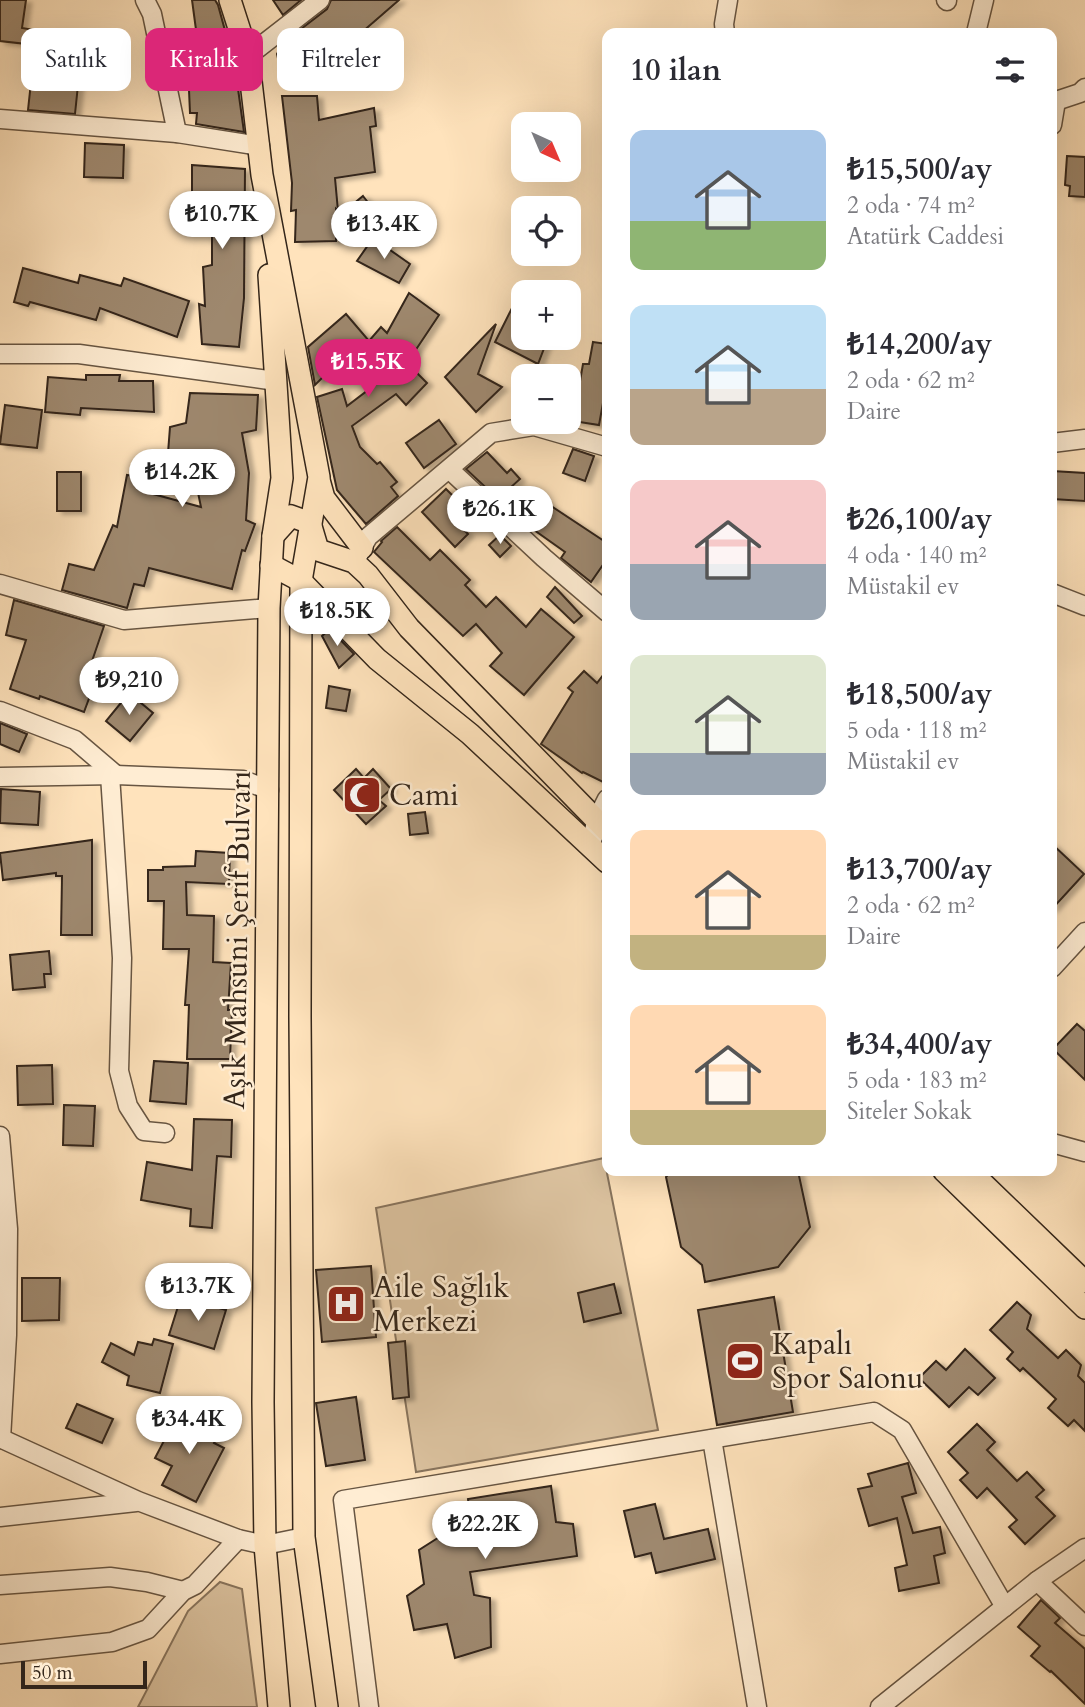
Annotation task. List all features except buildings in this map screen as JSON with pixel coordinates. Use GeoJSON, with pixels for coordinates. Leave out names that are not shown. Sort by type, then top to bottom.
{"type":"FeatureCollection","features":[{"type":"Feature","properties":{"kind":"main road"},"geometry":{"type":"LineString","coordinates":[[230,0],[239,28]]}},
{"type":"Feature","properties":{"kind":"main road"},"geometry":{"type":"LineString","coordinates":[[253,91],[262,175],[324,498],[368,575],[410,628],[602,826]]}},
{"type":"Feature","properties":{"kind":"main road","name":"Aşık Mahsuni Şerif Bulvarı"},"geometry":{"type":"LineString","coordinates":[[262,175],[282,478],[268,608],[269,790],[263,1214],[265,1545],[279,1707]]}},
{"type":"Feature","properties":{"kind":"main road","name":"Aşık Mahsuni Şerif Bulvarı"},"geometry":{"type":"LineString","coordinates":[[318,477],[301,581],[300,1030],[304,1537],[327,1707]]}},
{"type":"Feature","properties":{"kind":"main road"},"geometry":{"type":"LineString","coordinates":[[274,536],[291,516],[310,523],[317,550],[358,555]]}},
{"type":"Feature","properties":{"kind":"main road"},"geometry":{"type":"LineString","coordinates":[[271,565],[301,581],[377,659],[470,734],[602,857]]}},
{"type":"Feature","properties":{"kind":"main road"},"geometry":{"type":"LineString","coordinates":[[948,1176],[1085,1308]]}},
{"type":"Feature","properties":{"kind":"main road"},"geometry":{"type":"LineString","coordinates":[[975,1176],[1085,1282]]}},
{"type":"Feature","properties":{"kind":"street"},"geometry":{"type":"LineString","coordinates":[[145,0],[152,14],[177,133]]}},
{"type":"Feature","properties":{"kind":"street"},"geometry":{"type":"LineString","coordinates":[[263,45],[320,0]]}},
{"type":"Feature","properties":{"kind":"street"},"geometry":{"type":"LineString","coordinates":[[724,28],[728,0]]}},
{"type":"Feature","properties":{"kind":"street"},"geometry":{"type":"LineString","coordinates":[[977,28],[984,0]]}},
{"type":"Feature","properties":{"kind":"street"},"geometry":{"type":"LineString","coordinates":[[1057,99],[1085,88]]}},
{"type":"Feature","properties":{"kind":"street"},"geometry":{"type":"LineString","coordinates":[[0,119],[177,133],[260,146]]}},
{"type":"Feature","properties":{"kind":"street"},"geometry":{"type":"LineString","coordinates":[[0,354],[79,355],[276,381]]}},
{"type":"Feature","properties":{"kind":"street"},"geometry":{"type":"LineString","coordinates":[[358,555],[368,537],[491,433],[534,426],[602,446]]}},
{"type":"Feature","properties":{"kind":"street"},"geometry":{"type":"LineString","coordinates":[[1057,442],[1085,439]]}},
{"type":"Feature","properties":{"kind":"street"},"geometry":{"type":"LineString","coordinates":[[450,470],[544,558],[602,608]]}},
{"type":"Feature","properties":{"kind":"street"},"geometry":{"type":"LineString","coordinates":[[0,584],[124,620],[268,608]]}},
{"type":"Feature","properties":{"kind":"street"},"geometry":{"type":"LineString","coordinates":[[1057,595],[1085,606]]}},
{"type":"Feature","properties":{"kind":"street"},"geometry":{"type":"LineString","coordinates":[[0,711],[75,740],[113,775],[122,958],[118,1071],[128,1106],[144,1131],[165,1133]]}},
{"type":"Feature","properties":{"kind":"street"},"geometry":{"type":"LineString","coordinates":[[0,777],[113,775],[243,780],[269,790]]}},
{"type":"Feature","properties":{"kind":"street"},"geometry":{"type":"LineString","coordinates":[[591,847],[602,826]]}},
{"type":"Feature","properties":{"kind":"street"},"geometry":{"type":"LineString","coordinates":[[1057,963],[1085,932]]}},
{"type":"Feature","properties":{"kind":"street"},"geometry":{"type":"LineString","coordinates":[[0,1136],[7,1335],[1,1439],[138,1502],[238,1539],[265,1545],[304,1537]]}},
{"type":"Feature","properties":{"kind":"street"},"geometry":{"type":"LineString","coordinates":[[1057,1144],[1085,1152]]}},
{"type":"Feature","properties":{"kind":"street"},"geometry":{"type":"LineString","coordinates":[[369,1707],[343,1500],[874,1412],[902,1430],[1004,1607]]}},
{"type":"Feature","properties":{"kind":"street"},"geometry":{"type":"LineString","coordinates":[[712,1439],[757,1707]]}},
{"type":"Feature","properties":{"kind":"street"},"geometry":{"type":"LineString","coordinates":[[0,1517],[138,1502]]}},
{"type":"Feature","properties":{"kind":"street"},"geometry":{"type":"LineString","coordinates":[[0,1654],[112,1643],[148,1629],[183,1591],[195,1585],[238,1539]]}},
{"type":"Feature","properties":{"kind":"street"},"geometry":{"type":"LineString","coordinates":[[880,1707],[899,1700],[1004,1607],[1085,1548]]}},
{"type":"Feature","properties":{"kind":"street"},"geometry":{"type":"LineString","coordinates":[[0,1585],[110,1577],[183,1591]]}},
{"type":"Feature","properties":{"kind":"street"},"geometry":{"type":"LineString","coordinates":[[1037,1581],[1085,1626]]}},
{"type":"Feature","properties":{"kind":"shaded area"},"geometry":{"type":"Polygon","coordinates":[[[602,1158],[602,1176],[608,1176],[658,1430],[416,1472],[376,1208],[602,1158]]]}},
{"type":"Feature","properties":{"kind":"shaded area"},"geometry":{"type":"Polygon","coordinates":[[[220,1582],[242,1589],[257,1707],[138,1707],[188,1611],[220,1582]]]}},
{"type":"Feature","properties":{"kind":"place","name":"Cami"},"geometry":{"type":"Point","coordinates":[362,795]}},
{"type":"Feature","properties":{"kind":"place","name":"Aile Sağlık Merkezi"},"geometry":{"type":"Point","coordinates":[346,1304]}},
{"type":"Feature","properties":{"kind":"place","name":"Kapalı Spor Salonu"},"geometry":{"type":"Point","coordinates":[745,1361]}}]}
